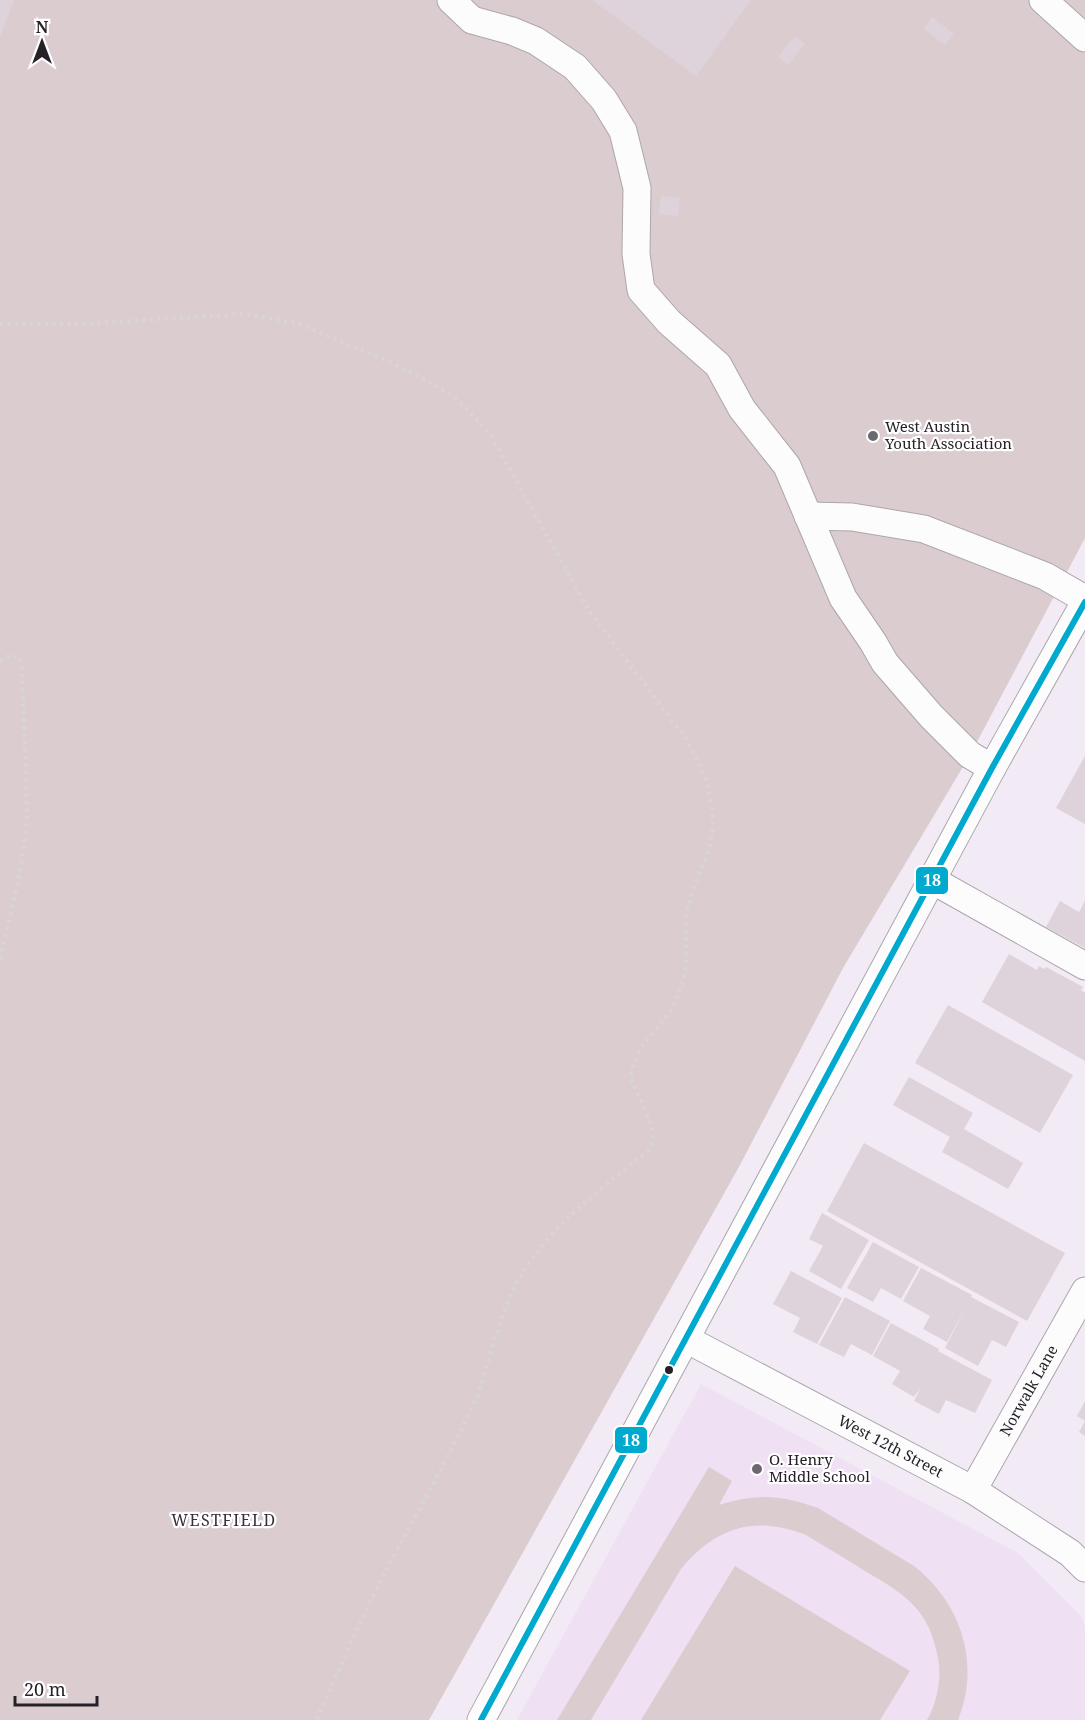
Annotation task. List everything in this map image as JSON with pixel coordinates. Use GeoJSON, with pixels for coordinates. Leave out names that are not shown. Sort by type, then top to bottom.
{"type":"FeatureCollection","features":[{"type":"Feature","properties":{"kind":"street"},"geometry":{"type":"LineString","coordinates":[[451,0],[472,20],[512,31],[536,41],[575,67],[604,100],[623,131],[637,188],[636,254],[641,290],[669,322],[718,365],[742,409],[787,466],[843,598],[885,663],[931,716],[970,755],[992,768]]}},
{"type":"Feature","properties":{"kind":"street"},"geometry":{"type":"LineString","coordinates":[[1043,0],[1085,38]]}},
{"type":"Feature","properties":{"kind":"street"},"geometry":{"type":"LineString","coordinates":[[481,1720],[992,768],[1085,601],[1045,576],[924,529],[852,517],[808,516]]}},
{"type":"Feature","properties":{"kind":"street"},"geometry":{"type":"LineString","coordinates":[[932,880],[1085,966]]}},
{"type":"Feature","properties":{"kind":"street","name":"Norwalk Lane"},"geometry":{"type":"LineString","coordinates":[[973,1490],[1085,1291]]}},
{"type":"Feature","properties":{"kind":"street","name":"West 12th Street"},"geometry":{"type":"LineString","coordinates":[[686,1338],[973,1490],[1070,1553],[1085,1568]]}},
{"type":"Feature","properties":{"kind":"path"},"geometry":{"type":"LineString","coordinates":[[0,324],[82,324],[244,314],[271,318],[296,323],[371,353],[457,399],[490,434],[590,612],[687,740],[707,782],[713,816],[712,833],[709,850],[692,892],[687,912],[684,979],[672,1010],[643,1045],[631,1070],[632,1082],[652,1130],[653,1140],[649,1150],[582,1204],[551,1236],[526,1267],[502,1318],[477,1396],[450,1453],[375,1592],[316,1720]]}},
{"type":"Feature","properties":{"kind":"path"},"geometry":{"type":"LineString","coordinates":[[0,661],[10,655],[22,662],[27,815],[26,837],[0,959]]}},
{"type":"Feature","properties":{"kind":"shaded area"},"geometry":{"type":"Polygon","coordinates":[[[0,0],[1085,0],[1085,538],[970,755],[843,968],[740,1165],[429,1720],[0,1720],[0,0]]]}},
{"type":"Feature","properties":{"kind":"shaded area","name":"O. Henry Middle School"},"geometry":{"type":"Polygon","coordinates":[[[701,1384],[1018,1553],[1080,1615],[1085,1626],[1085,1720],[517,1720],[701,1384]]]}},
{"type":"Feature","properties":{"kind":"shaded area"},"geometry":{"type":"Polygon","coordinates":[[[709,1467],[732,1481],[719,1505],[757,1497],[769,1497],[792,1500],[818,1508],[914,1566],[930,1581],[955,1616],[967,1656],[965,1699],[958,1720],[927,1720],[938,1690],[939,1666],[929,1627],[914,1605],[892,1588],[806,1535],[770,1526],[753,1526],[722,1535],[708,1543],[681,1569],[591,1720],[557,1720],[709,1467]]]}},
{"type":"Feature","properties":{"kind":"shaded area"},"geometry":{"type":"Polygon","coordinates":[[[735,1566],[910,1671],[880,1720],[641,1720],[735,1566]]]}},
{"type":"Feature","properties":{"kind":"building"},"geometry":{"type":"Polygon","coordinates":[[[0,0],[14,0],[0,37],[0,0]]]}},
{"type":"Feature","properties":{"kind":"building"},"geometry":{"type":"Polygon","coordinates":[[[592,0],[751,0],[696,76],[592,0]]]}},
{"type":"Feature","properties":{"kind":"building"},"geometry":{"type":"Polygon","coordinates":[[[932,17],[954,34],[945,45],[924,29],[932,17]]]}},
{"type":"Feature","properties":{"kind":"building"},"geometry":{"type":"Polygon","coordinates":[[[795,36],[805,44],[788,65],[778,57],[795,36]]]}},
{"type":"Feature","properties":{"kind":"building"},"geometry":{"type":"Polygon","coordinates":[[[661,196],[680,198],[678,216],[659,214],[661,196]]]}},
{"type":"Feature","properties":{"kind":"building"},"geometry":{"type":"Polygon","coordinates":[[[1085,756],[1085,824],[1056,808],[1085,756]]]}},
{"type":"Feature","properties":{"kind":"building"},"geometry":{"type":"Polygon","coordinates":[[[1060,901],[1079,912],[1085,901],[1085,948],[1046,927],[1060,901]]]}},
{"type":"Feature","properties":{"kind":"building"},"geometry":{"type":"Polygon","coordinates":[[[1009,954],[1037,970],[1039,966],[1044,969],[1046,967],[1083,987],[1081,990],[1085,993],[1085,1061],[982,1002],[1009,954]]]}},
{"type":"Feature","properties":{"kind":"building"},"geometry":{"type":"Polygon","coordinates":[[[948,1005],[1073,1075],[1040,1133],[915,1063],[948,1005]]]}},
{"type":"Feature","properties":{"kind":"building"},"geometry":{"type":"Polygon","coordinates":[[[909,1077],[973,1113],[964,1129],[1023,1163],[1008,1189],[942,1152],[950,1137],[893,1105],[909,1077]]]}},
{"type":"Feature","properties":{"kind":"building"},"geometry":{"type":"Polygon","coordinates":[[[864,1143],[1065,1253],[1027,1321],[827,1211],[864,1143]]]}},
{"type":"Feature","properties":{"kind":"building"},"geometry":{"type":"Polygon","coordinates":[[[822,1213],[869,1240],[841,1289],[809,1271],[823,1246],[809,1239],[822,1213]]]}},
{"type":"Feature","properties":{"kind":"building"},"geometry":{"type":"Polygon","coordinates":[[[873,1242],[919,1267],[901,1299],[881,1288],[873,1302],[847,1288],[873,1242]]]}},
{"type":"Feature","properties":{"kind":"building"},"geometry":{"type":"Polygon","coordinates":[[[921,1268],[1019,1322],[1006,1347],[992,1340],[978,1366],[945,1348],[967,1305],[947,1342],[923,1329],[930,1316],[903,1301],[921,1268]]]}},
{"type":"Feature","properties":{"kind":"building"},"geometry":{"type":"Polygon","coordinates":[[[791,1271],[842,1298],[817,1344],[793,1332],[800,1318],[773,1304],[791,1271]]]}},
{"type":"Feature","properties":{"kind":"building"},"geometry":{"type":"Polygon","coordinates":[[[845,1297],[890,1321],[872,1355],[851,1344],[844,1357],[819,1345],[845,1297]]]}},
{"type":"Feature","properties":{"kind":"building"},"geometry":{"type":"Polygon","coordinates":[[[891,1323],[992,1380],[975,1413],[946,1400],[939,1414],[914,1401],[921,1387],[914,1397],[892,1384],[900,1371],[873,1356],[891,1323]]]}},
{"type":"Feature","properties":{"kind":"building"},"geometry":{"type":"Polygon","coordinates":[[[1085,1401],[1085,1421],[1077,1416],[1085,1401]]]}},
{"type":"Feature","properties":{"kind":"building"},"geometry":{"type":"Polygon","coordinates":[[[1085,1421],[1085,1436],[1079,1432],[1085,1421]]]}},
{"type":"Feature","properties":{"kind":"transit line","name":"18"},"geometry":{"type":"LineString","coordinates":[[481,1720],[992,768],[1085,602]]}},
{"type":"Feature","properties":{"kind":"place","name":"West Austin Youth Association"},"geometry":{"type":"Point","coordinates":[873,436]}},
{"type":"Feature","properties":{"kind":"place","name":"O. Henry Middle School"},"geometry":{"type":"Point","coordinates":[757,1469]}},
{"type":"Feature","properties":{"kind":"district","name":"WESTFIELD"},"geometry":{"type":"Point","coordinates":[224,1520]}}]}
